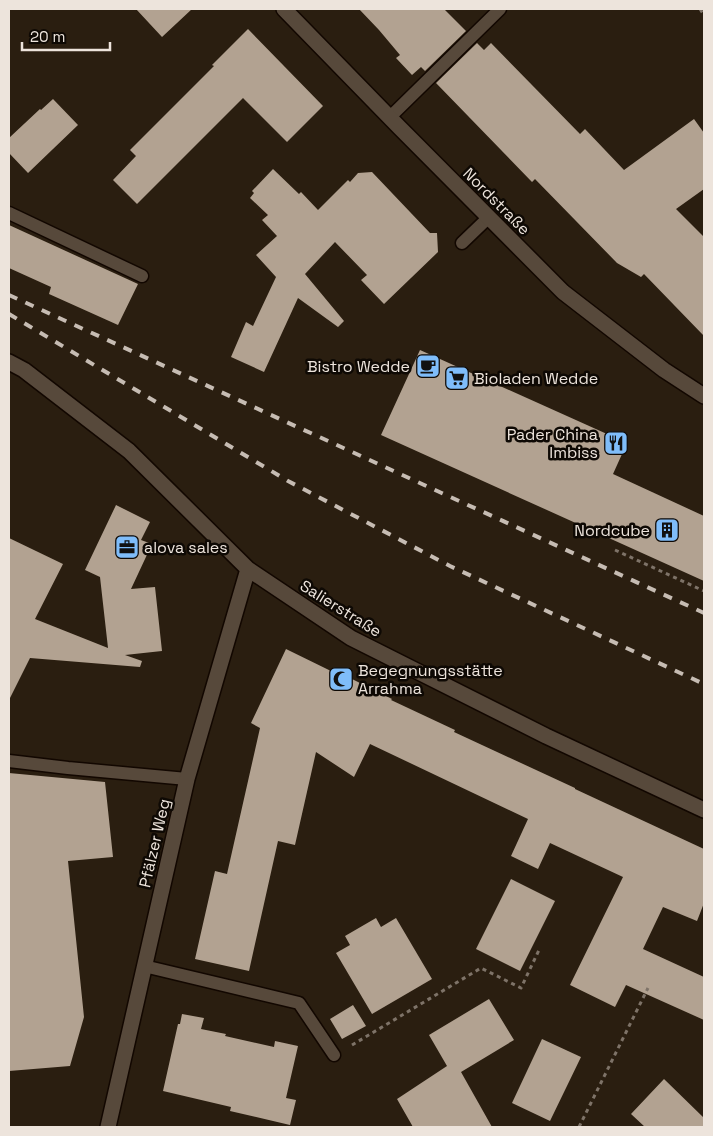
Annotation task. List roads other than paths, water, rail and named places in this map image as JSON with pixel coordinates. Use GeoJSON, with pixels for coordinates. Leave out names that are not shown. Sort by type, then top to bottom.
{"type":"FeatureCollection","features":[{"type":"Feature","properties":{"kind":"street","name":"Nordstraße"},"geometry":{"type":"LineString","coordinates":[[284,9],[563,292],[664,370],[704,396]]}},
{"type":"Feature","properties":{"kind":"street","name":"Salierstraße"},"geometry":{"type":"LineString","coordinates":[[9,362],[24,370],[129,451],[248,569],[351,638],[546,736],[704,810]]}},
{"type":"Feature","properties":{"kind":"street","name":"Pfälzer Weg"},"geometry":{"type":"LineString","coordinates":[[108,1127],[187,779],[248,569]]}},
{"type":"Feature","properties":{"kind":"lane"},"geometry":{"type":"LineString","coordinates":[[390,117],[500,9]]}},
{"type":"Feature","properties":{"kind":"lane"},"geometry":{"type":"LineString","coordinates":[[9,213],[142,276]]}},
{"type":"Feature","properties":{"kind":"lane"},"geometry":{"type":"LineString","coordinates":[[462,243],[489,217]]}},
{"type":"Feature","properties":{"kind":"lane"},"geometry":{"type":"LineString","coordinates":[[9,761],[187,779]]}},
{"type":"Feature","properties":{"kind":"lane"},"geometry":{"type":"LineString","coordinates":[[144,966],[299,1003],[334,1055]]}},
{"type":"Feature","properties":{"kind":"railway"},"geometry":{"type":"LineString","coordinates":[[9,295],[704,613]]}},
{"type":"Feature","properties":{"kind":"railway"},"geometry":{"type":"LineString","coordinates":[[9,314],[288,481],[450,566],[704,684]]}},
{"type":"Feature","properties":{"kind":"place","name":"Bistro Wedde"},"geometry":{"type":"Point","coordinates":[428,366]}},
{"type":"Feature","properties":{"kind":"place","name":"Bioladen Wedde"},"geometry":{"type":"Point","coordinates":[457,378]}},
{"type":"Feature","properties":{"kind":"place","name":"Pader China Imbiss"},"geometry":{"type":"Point","coordinates":[616,443]}},
{"type":"Feature","properties":{"kind":"place","name":"Nordcube"},"geometry":{"type":"Point","coordinates":[667,530]}},
{"type":"Feature","properties":{"kind":"place","name":"alova sales"},"geometry":{"type":"Point","coordinates":[127,547]}},
{"type":"Feature","properties":{"kind":"place","name":"Begegnungsstätte Arrahma"},"geometry":{"type":"Point","coordinates":[341,679]}}]}
